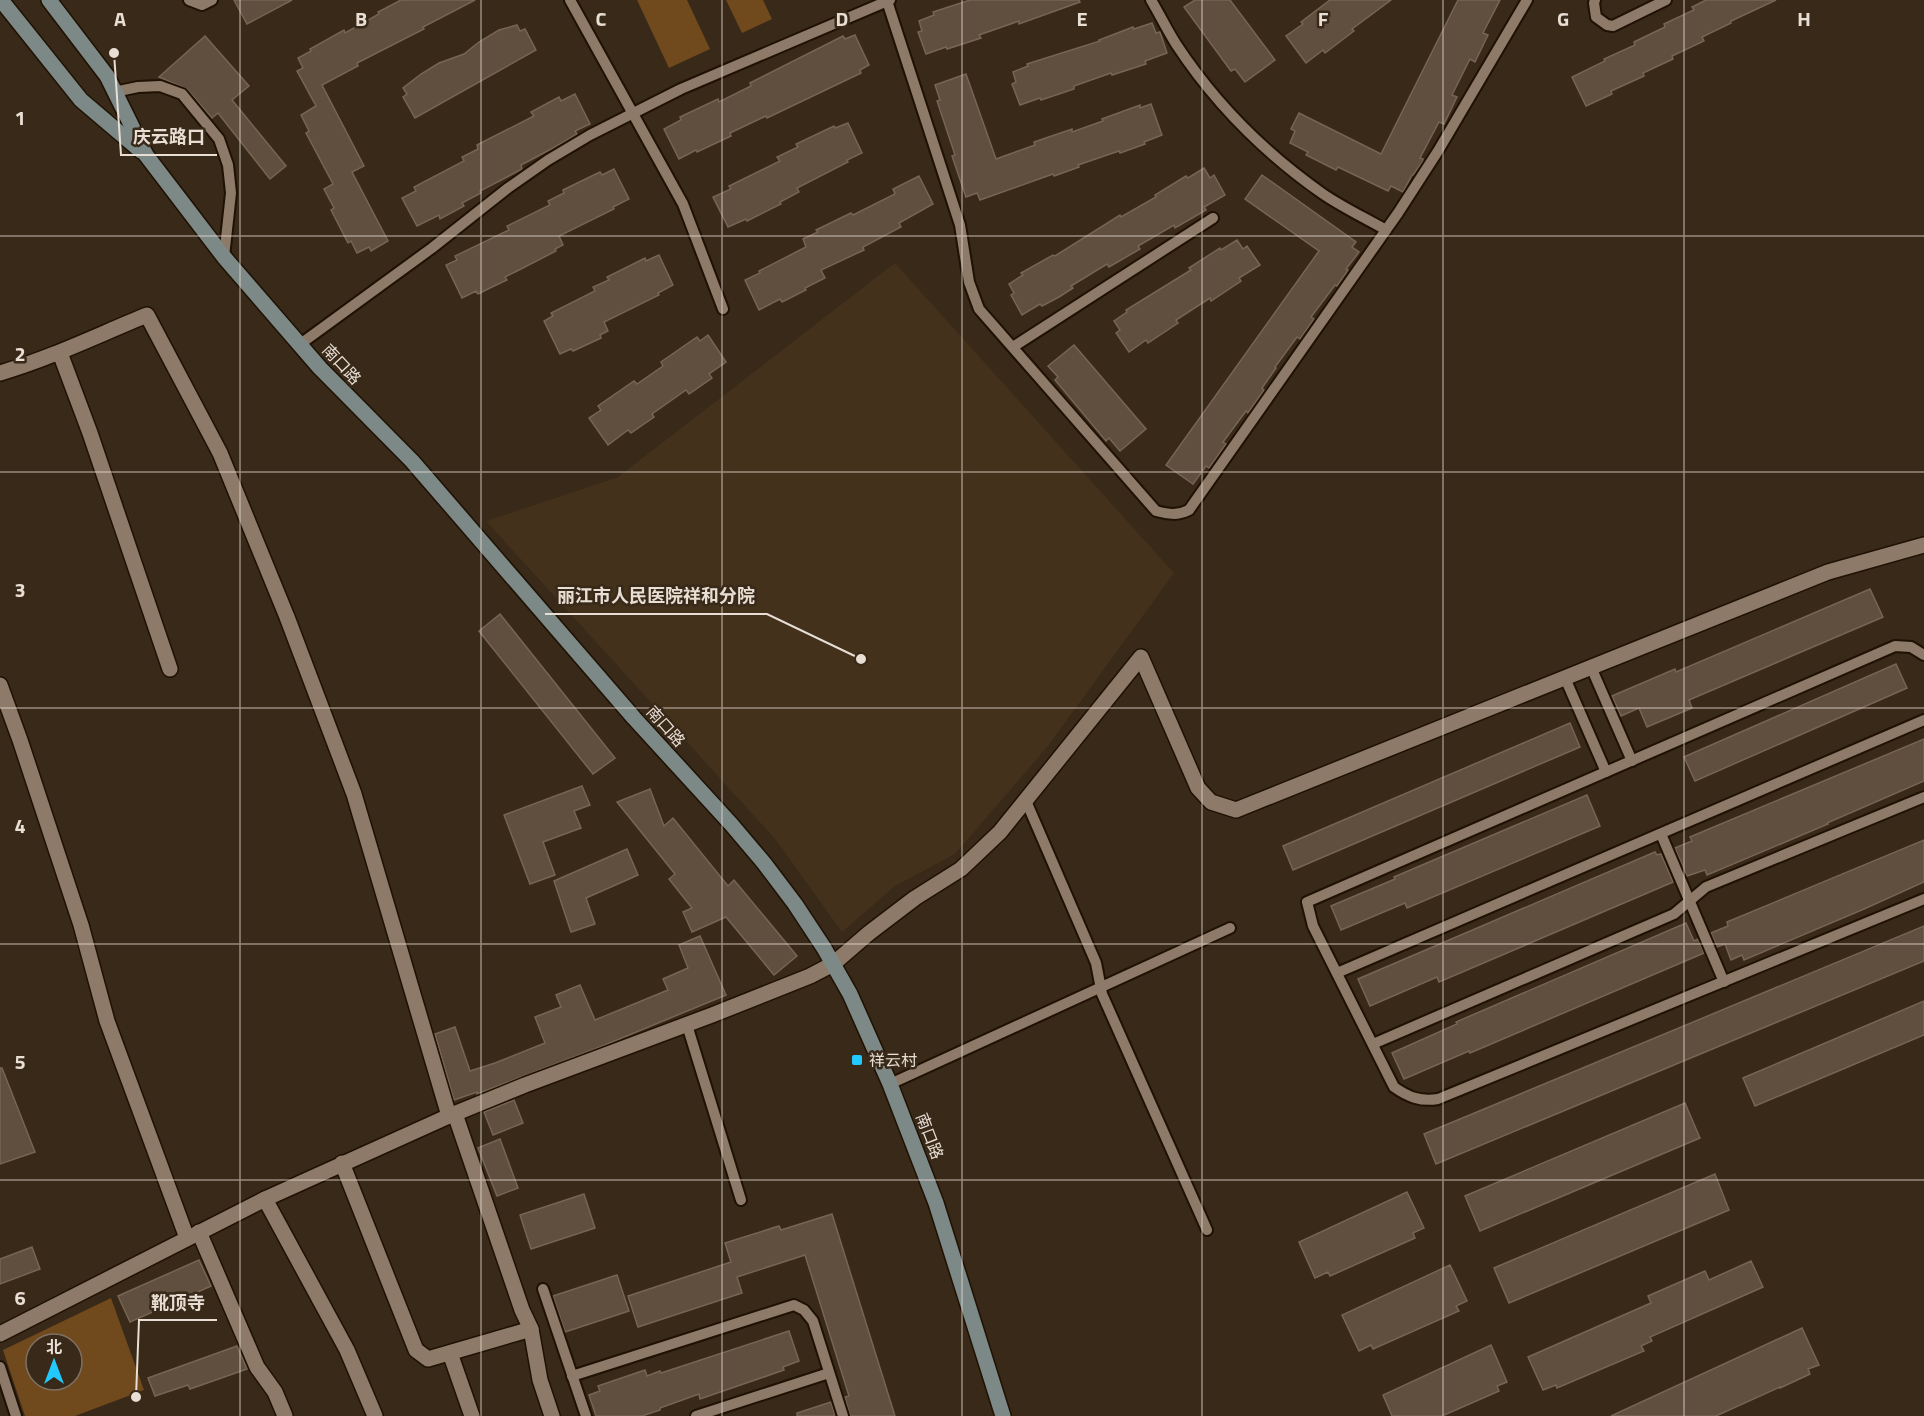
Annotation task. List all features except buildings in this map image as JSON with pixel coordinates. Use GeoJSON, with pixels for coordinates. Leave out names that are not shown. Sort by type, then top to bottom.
{"type":"FeatureCollection","features":[{"type":"Feature","properties":{"kind":"main road","name":"南口路"},"geometry":{"type":"LineString","coordinates":[[1,0],[81,100],[146,154]]}},
{"type":"Feature","properties":{"kind":"main road","name":"南口路"},"geometry":{"type":"LineString","coordinates":[[49,0],[107,76],[146,154],[224,257],[299,345],[412,461],[626,709],[731,824],[795,904],[850,994],[890,1084],[936,1203],[1003,1416]]}},
{"type":"Feature","properties":{"kind":"street"},"geometry":{"type":"LineString","coordinates":[[0,373],[60,353],[86,339],[147,315],[220,453],[287,617],[354,794],[452,1115],[522,1310],[531,1329],[540,1380],[552,1416]]}},
{"type":"Feature","properties":{"kind":"street"},"geometry":{"type":"LineString","coordinates":[[60,353],[90,433],[170,669]]}},
{"type":"Feature","properties":{"kind":"street"},"geometry":{"type":"LineString","coordinates":[[0,1334],[264,1199],[452,1115],[525,1085],[687,1025],[810,976],[833,964],[915,898],[961,868],[1000,832],[1141,657],[1198,788],[1212,802],[1236,810],[1828,572],[1924,545]]}},
{"type":"Feature","properties":{"kind":"street"},"geometry":{"type":"LineString","coordinates":[[0,685],[77,914],[107,1021],[193,1235],[256,1367],[275,1392],[285,1416]]}},
{"type":"Feature","properties":{"kind":"street"},"geometry":{"type":"LineString","coordinates":[[342,1164],[416,1350],[428,1359],[531,1329]]}},
{"type":"Feature","properties":{"kind":"street"},"geometry":{"type":"LineString","coordinates":[[264,1199],[347,1350],[375,1416]]}},
{"type":"Feature","properties":{"kind":"street"},"geometry":{"type":"LineString","coordinates":[[450,1353],[472,1416]]}},
{"type":"Feature","properties":{"kind":"lane"},"geometry":{"type":"LineString","coordinates":[[189,0],[202,5],[212,0]]}},
{"type":"Feature","properties":{"kind":"lane"},"geometry":{"type":"LineString","coordinates":[[570,0],[683,204],[723,309]]}},
{"type":"Feature","properties":{"kind":"lane"},"geometry":{"type":"LineString","coordinates":[[1152,0],[1176,43],[1199,76],[1224,107],[1259,142],[1324,195],[1386,230]]}},
{"type":"Feature","properties":{"kind":"lane"},"geometry":{"type":"LineString","coordinates":[[299,345],[548,160],[632,112],[681,89],[889,1],[960,225],[973,295],[979,309],[1156,511],[1168,514],[1182,513],[1189,510],[1386,230],[1438,151],[1527,0]]}},
{"type":"Feature","properties":{"kind":"lane"},"geometry":{"type":"LineString","coordinates":[[1595,0],[1596,17],[1606,25],[1613,26],[1666,0]]}},
{"type":"Feature","properties":{"kind":"lane"},"geometry":{"type":"LineString","coordinates":[[114,92],[138,87],[160,86],[182,94],[219,139],[228,165],[231,193],[224,257]]}},
{"type":"Feature","properties":{"kind":"lane"},"geometry":{"type":"LineString","coordinates":[[1013,347],[1213,218]]}},
{"type":"Feature","properties":{"kind":"lane"},"geometry":{"type":"LineString","coordinates":[[1924,655],[1911,647],[1895,646],[1307,902],[1313,926],[1394,1087],[1414,1098],[1438,1100],[1924,899]]}},
{"type":"Feature","properties":{"kind":"lane"},"geometry":{"type":"LineString","coordinates":[[1591,667],[1632,761]]}},
{"type":"Feature","properties":{"kind":"lane"},"geometry":{"type":"LineString","coordinates":[[1565,678],[1606,772]]}},
{"type":"Feature","properties":{"kind":"lane"},"geometry":{"type":"LineString","coordinates":[[1337,973],[1924,720]]}},
{"type":"Feature","properties":{"kind":"lane"},"geometry":{"type":"LineString","coordinates":[[1373,1044],[1674,914],[1706,887],[1924,797]]}},
{"type":"Feature","properties":{"kind":"lane"},"geometry":{"type":"LineString","coordinates":[[1026,801],[1096,963],[1102,994],[1207,1230]]}},
{"type":"Feature","properties":{"kind":"lane"},"geometry":{"type":"LineString","coordinates":[[1661,834],[1724,982]]}},
{"type":"Feature","properties":{"kind":"lane"},"geometry":{"type":"LineString","coordinates":[[890,1084],[1230,928]]}},
{"type":"Feature","properties":{"kind":"lane"},"geometry":{"type":"LineString","coordinates":[[687,1025],[741,1200]]}},
{"type":"Feature","properties":{"kind":"lane"},"geometry":{"type":"LineString","coordinates":[[543,1288],[586,1416]]}},
{"type":"Feature","properties":{"kind":"lane"},"geometry":{"type":"LineString","coordinates":[[572,1376],[794,1305],[804,1310],[813,1321],[843,1416]]}},
{"type":"Feature","properties":{"kind":"lane"},"geometry":{"type":"LineString","coordinates":[[0,1367],[16,1416]]}},
{"type":"Feature","properties":{"kind":"lane"},"geometry":{"type":"LineString","coordinates":[[696,1416],[830,1373]]}},
{"type":"Feature","properties":{"kind":"shaded area"},"geometry":{"type":"Polygon","coordinates":[[[637,0],[687,0],[710,49],[669,68],[637,0]]]}},
{"type":"Feature","properties":{"kind":"shaded area"},"geometry":{"type":"Polygon","coordinates":[[[726,0],[763,0],[772,19],[742,33],[726,0]]]}},
{"type":"Feature","properties":{"kind":"shaded area"},"geometry":{"type":"Polygon","coordinates":[[[895,263],[1174,573],[1048,746],[955,854],[895,886],[842,932],[776,840],[486,521],[618,477],[895,263]]]}},
{"type":"Feature","properties":{"kind":"shaded area"},"geometry":{"type":"Polygon","coordinates":[[[111,1298],[144,1390],[75,1416],[25,1416],[3,1350],[24,1340],[24,1392],[84,1392],[84,1332],[40,1332],[111,1298]]]}},
{"type":"Feature","properties":{"kind":"place","name":"庆云路口"},"geometry":{"type":"Point","coordinates":[114,53]}},
{"type":"Feature","properties":{"kind":"place","name":"丽江市人民医院祥和分院"},"geometry":{"type":"Point","coordinates":[861,659]}},
{"type":"Feature","properties":{"kind":"place","name":"祥云村"},"geometry":{"type":"Point","coordinates":[857,1060]}},
{"type":"Feature","properties":{"kind":"place","name":"靴顶寺"},"geometry":{"type":"Point","coordinates":[136,1397]}}]}
